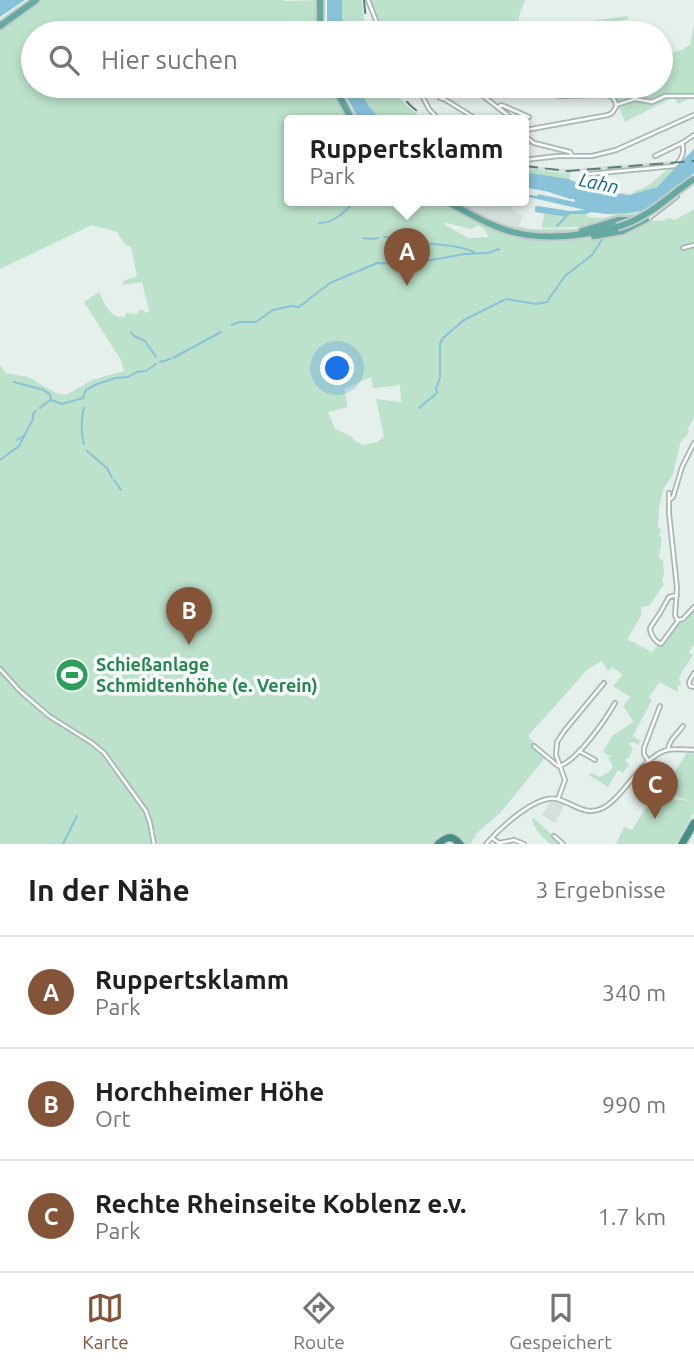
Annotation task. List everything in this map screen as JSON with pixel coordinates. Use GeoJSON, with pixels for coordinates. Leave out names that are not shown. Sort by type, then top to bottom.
{"type":"FeatureCollection","features":[{"type":"Feature","properties":{"kind":"highway"},"geometry":{"type":"LineString","coordinates":[[682,844],[694,825]]}},
{"type":"Feature","properties":{"kind":"highway"},"geometry":{"type":"LineString","coordinates":[[688,844],[688,837],[694,825]]}},
{"type":"Feature","properties":{"kind":"highway"},"geometry":{"type":"LineString","coordinates":[[440,843],[445,838],[452,837],[460,844]]}},
{"type":"Feature","properties":{"kind":"main road"},"geometry":{"type":"LineString","coordinates":[[0,26],[36,0]]}},
{"type":"Feature","properties":{"kind":"main road"},"geometry":{"type":"LineString","coordinates":[[320,0],[320,21]]}},
{"type":"Feature","properties":{"kind":"main road"},"geometry":{"type":"LineString","coordinates":[[340,98],[349,115]]}},
{"type":"Feature","properties":{"kind":"main road"},"geometry":{"type":"LineString","coordinates":[[574,235],[617,227],[649,214],[694,179]]}},
{"type":"Feature","properties":{"kind":"main road"},"geometry":{"type":"LineString","coordinates":[[456,206],[490,224],[536,235],[610,234],[646,219]]}},
{"type":"Feature","properties":{"kind":"main road"},"geometry":{"type":"LineString","coordinates":[[574,235],[618,220],[646,219]]}},
{"type":"Feature","properties":{"kind":"street"},"geometry":{"type":"LineString","coordinates":[[368,0],[376,21]]}},
{"type":"Feature","properties":{"kind":"street"},"geometry":{"type":"LineString","coordinates":[[673,96],[694,96]]}},
{"type":"Feature","properties":{"kind":"street"},"geometry":{"type":"LineString","coordinates":[[424,98],[435,115]]}},
{"type":"Feature","properties":{"kind":"street"},"geometry":{"type":"LineString","coordinates":[[440,98],[470,115]]}},
{"type":"Feature","properties":{"kind":"street"},"geometry":{"type":"LineString","coordinates":[[485,98],[507,115]]}},
{"type":"Feature","properties":{"kind":"street"},"geometry":{"type":"LineString","coordinates":[[612,98],[616,105]]}},
{"type":"Feature","properties":{"kind":"street"},"geometry":{"type":"LineString","coordinates":[[529,128],[612,113],[616,105],[635,99],[652,102],[661,98]]}},
{"type":"Feature","properties":{"kind":"street"},"geometry":{"type":"LineString","coordinates":[[498,108],[501,105],[524,115]]}},
{"type":"Feature","properties":{"kind":"street"},"geometry":{"type":"LineString","coordinates":[[529,160],[592,156],[616,150],[694,115]]}},
{"type":"Feature","properties":{"kind":"street"},"geometry":{"type":"LineString","coordinates":[[655,156],[694,135]]}},
{"type":"Feature","properties":{"kind":"street"},"geometry":{"type":"LineString","coordinates":[[529,140],[570,152],[572,156]]}},
{"type":"Feature","properties":{"kind":"street"},"geometry":{"type":"LineString","coordinates":[[589,174],[674,166],[683,152],[682,143]]}},
{"type":"Feature","properties":{"kind":"street"},"geometry":{"type":"LineString","coordinates":[[646,219],[694,179]]}},
{"type":"Feature","properties":{"kind":"street"},"geometry":{"type":"LineString","coordinates":[[683,248],[694,245]]}},
{"type":"Feature","properties":{"kind":"street"},"geometry":{"type":"LineString","coordinates":[[669,499],[673,497],[682,467],[692,453],[694,443]]}},
{"type":"Feature","properties":{"kind":"street"},"geometry":{"type":"LineString","coordinates":[[669,493],[677,595],[675,616],[678,621]]}},
{"type":"Feature","properties":{"kind":"street"},"geometry":{"type":"LineString","coordinates":[[677,595],[669,597],[650,627],[661,644],[678,621],[694,607]]}},
{"type":"Feature","properties":{"kind":"street"},"geometry":{"type":"LineString","coordinates":[[0,669],[25,696],[49,716],[104,752],[146,811],[154,844]]}},
{"type":"Feature","properties":{"kind":"street"},"geometry":{"type":"LineString","coordinates":[[694,673],[689,682],[690,686],[694,687]]}},
{"type":"Feature","properties":{"kind":"street"},"geometry":{"type":"LineString","coordinates":[[558,799],[565,780],[556,753],[559,739],[604,683]]}},
{"type":"Feature","properties":{"kind":"street"},"geometry":{"type":"LineString","coordinates":[[561,767],[579,751],[615,703]]}},
{"type":"Feature","properties":{"kind":"street"},"geometry":{"type":"LineString","coordinates":[[649,762],[644,748],[660,706]]}},
{"type":"Feature","properties":{"kind":"street"},"geometry":{"type":"LineString","coordinates":[[668,750],[683,726]]}},
{"type":"Feature","properties":{"kind":"street"},"geometry":{"type":"LineString","coordinates":[[534,746],[561,767]]}},
{"type":"Feature","properties":{"kind":"street"},"geometry":{"type":"LineString","coordinates":[[486,844],[525,810],[543,799],[558,799],[584,811],[601,809],[612,802],[656,755],[668,750],[694,750]]}},
{"type":"Feature","properties":{"kind":"street"},"geometry":{"type":"LineString","coordinates":[[579,751],[595,760]]}},
{"type":"Feature","properties":{"kind":"street"},"geometry":{"type":"LineString","coordinates":[[554,836],[563,844]]}},
{"type":"Feature","properties":{"kind":"street"},"geometry":{"type":"LineString","coordinates":[[492,838],[499,843],[515,840],[524,844]]}},
{"type":"Feature","properties":{"kind":"shaded area"},"geometry":{"type":"Polygon","coordinates":[[[675,161],[674,164],[570,172],[535,170],[529,168],[529,165],[570,169],[675,161]]]}},
{"type":"Feature","properties":{"kind":"shaded area"},"geometry":{"type":"Polygon","coordinates":[[[512,206],[512,209],[523,216],[517,229],[487,219],[464,207],[512,206]]]}},
{"type":"Feature","properties":{"kind":"shaded area"},"geometry":{"type":"Polygon","coordinates":[[[550,799],[565,804],[555,823],[542,815],[550,799]]]}},
{"type":"Feature","properties":{"kind":"green space"},"geometry":{"type":"Polygon","coordinates":[[[38,0],[318,0],[319,21],[21,21],[21,98],[339,98],[348,115],[284,115],[284,206],[450,206],[480,223],[512,236],[564,240],[612,237],[636,228],[656,214],[650,220],[675,220],[694,209],[694,242],[683,248],[694,246],[694,417],[686,437],[680,444],[673,474],[664,488],[659,508],[658,528],[661,529],[659,536],[662,537],[659,558],[663,560],[664,584],[649,606],[641,607],[641,616],[627,639],[652,652],[678,622],[694,609],[694,644],[689,652],[693,655],[679,677],[681,684],[678,686],[678,692],[659,682],[649,698],[652,700],[633,736],[641,741],[638,745],[629,743],[633,749],[625,760],[629,765],[623,773],[618,770],[608,787],[589,775],[591,773],[600,777],[610,771],[613,766],[608,758],[610,756],[603,752],[612,736],[633,721],[623,706],[630,697],[613,686],[623,675],[612,667],[608,671],[602,661],[588,669],[528,736],[546,757],[500,813],[476,834],[471,844],[462,844],[455,838],[437,844],[155,844],[146,807],[105,752],[145,814],[152,844],[0,844],[0,365],[6,373],[28,377],[56,393],[66,395],[92,380],[124,371],[121,360],[84,302],[99,292],[109,310],[116,316],[137,314],[140,309],[145,313],[149,311],[142,282],[123,285],[123,281],[137,276],[131,247],[125,244],[117,232],[92,225],[0,269],[0,27],[38,0]],[[444,224],[468,238],[489,237],[478,225],[471,229],[444,224]],[[371,377],[344,389],[348,407],[328,412],[335,429],[363,445],[377,442],[384,437],[376,399],[401,402],[400,385],[373,388],[371,377]]]}},
{"type":"Feature","properties":{"kind":"green space"},"geometry":{"type":"Polygon","coordinates":[[[342,0],[362,0],[364,21],[342,21],[342,0]]]}},
{"type":"Feature","properties":{"kind":"green space"},"geometry":{"type":"Polygon","coordinates":[[[369,0],[525,0],[518,21],[377,21],[369,0]]]}},
{"type":"Feature","properties":{"kind":"green space"},"geometry":{"type":"Polygon","coordinates":[[[628,16],[629,19],[618,21],[591,21],[628,16]]]}},
{"type":"Feature","properties":{"kind":"green space"},"geometry":{"type":"Polygon","coordinates":[[[694,25],[694,96],[678,104],[673,98],[673,52],[690,45],[694,25]]]}},
{"type":"Feature","properties":{"kind":"green space"},"geometry":{"type":"Polygon","coordinates":[[[364,98],[400,98],[418,115],[377,115],[364,98]]]}},
{"type":"Feature","properties":{"kind":"green space"},"geometry":{"type":"Polygon","coordinates":[[[616,98],[672,98],[625,122],[616,98]]]}},
{"type":"Feature","properties":{"kind":"green space"},"geometry":{"type":"Polygon","coordinates":[[[679,163],[664,180],[649,190],[631,194],[607,193],[633,193],[679,163]]]}},
{"type":"Feature","properties":{"kind":"green space"},"geometry":{"type":"Polygon","coordinates":[[[529,169],[570,174],[570,180],[529,173],[529,169]]]}},
{"type":"Feature","properties":{"kind":"green space"},"geometry":{"type":"Polygon","coordinates":[[[694,181],[665,208],[656,214],[694,181]]]}},
{"type":"Feature","properties":{"kind":"green space"},"geometry":{"type":"Polygon","coordinates":[[[669,194],[657,204],[642,211],[669,194]]]}},
{"type":"Feature","properties":{"kind":"green space"},"geometry":{"type":"Polygon","coordinates":[[[642,211],[633,213],[642,213],[620,222],[542,228],[544,213],[567,217],[570,214],[588,212],[589,217],[603,218],[616,215],[590,212],[642,211]]]}},
{"type":"Feature","properties":{"kind":"green space"},"geometry":{"type":"Polygon","coordinates":[[[518,226],[530,229],[586,229],[543,233],[517,229],[518,226]]]}},
{"type":"Feature","properties":{"kind":"green space"},"geometry":{"type":"Polygon","coordinates":[[[687,752],[694,754],[694,812],[676,844],[616,844],[624,827],[632,830],[651,799],[658,801],[662,793],[663,796],[668,794],[678,801],[680,799],[692,803],[663,792],[687,752]]]}},
{"type":"Feature","properties":{"kind":"green space"},"geometry":{"type":"Polygon","coordinates":[[[532,817],[563,844],[550,844],[536,829],[532,817]]]}},
{"type":"Feature","properties":{"kind":"water"},"geometry":{"type":"Polygon","coordinates":[[[0,0],[25,0],[0,17],[0,0]]]}},
{"type":"Feature","properties":{"kind":"water"},"geometry":{"type":"Polygon","coordinates":[[[327,0],[342,0],[342,21],[327,21],[327,0]]]}},
{"type":"Feature","properties":{"kind":"water"},"geometry":{"type":"Polygon","coordinates":[[[347,98],[364,98],[377,115],[356,115],[347,98]]]}},
{"type":"Feature","properties":{"kind":"water"},"geometry":{"type":"Polygon","coordinates":[[[694,149],[694,173],[670,194],[642,211],[607,214],[592,212],[570,214],[567,217],[535,212],[535,207],[538,206],[570,211],[585,210],[529,197],[529,195],[538,194],[575,202],[574,199],[529,188],[529,173],[568,179],[602,192],[630,195],[657,187],[694,149]]]}},
{"type":"Feature","properties":{"kind":"waterway"},"geometry":{"type":"LineString","coordinates":[[319,223],[330,221],[350,206]]}},
{"type":"Feature","properties":{"kind":"waterway"},"geometry":{"type":"LineString","coordinates":[[557,226],[566,217]]}},
{"type":"Feature","properties":{"kind":"waterway"},"geometry":{"type":"LineString","coordinates":[[384,237],[412,243],[457,247],[476,254]]}},
{"type":"Feature","properties":{"kind":"waterway"},"geometry":{"type":"LineString","coordinates":[[363,238],[378,238]]}},
{"type":"Feature","properties":{"kind":"waterway"},"geometry":{"type":"LineString","coordinates":[[548,300],[565,276],[592,255],[603,238]]}},
{"type":"Feature","properties":{"kind":"waterway"},"geometry":{"type":"LineString","coordinates":[[232,325],[239,322],[256,322],[273,310],[299,307],[330,283],[377,263],[408,264],[465,254],[488,253],[499,249]]}},
{"type":"Feature","properties":{"kind":"waterway"},"geometry":{"type":"LineString","coordinates":[[506,299],[536,304],[547,302]]}},
{"type":"Feature","properties":{"kind":"waterway"},"geometry":{"type":"LineString","coordinates":[[419,408],[437,393],[440,344],[443,338],[464,320],[504,300]]}},
{"type":"Feature","properties":{"kind":"waterway"},"geometry":{"type":"LineString","coordinates":[[131,332],[145,341],[156,357]]}},
{"type":"Feature","properties":{"kind":"waterway"},"geometry":{"type":"LineString","coordinates":[[173,358],[221,332]]}},
{"type":"Feature","properties":{"kind":"waterway"},"geometry":{"type":"LineString","coordinates":[[160,362],[170,359]]}},
{"type":"Feature","properties":{"kind":"waterway"},"geometry":{"type":"LineString","coordinates":[[146,371],[156,364]]}},
{"type":"Feature","properties":{"kind":"waterway"},"geometry":{"type":"LineString","coordinates":[[14,382],[44,390],[51,400],[62,404],[83,398],[86,390],[97,384],[144,371]]}},
{"type":"Feature","properties":{"kind":"waterway"},"geometry":{"type":"LineString","coordinates":[[40,408],[50,400]]}},
{"type":"Feature","properties":{"kind":"waterway"},"geometry":{"type":"LineString","coordinates":[[84,408],[84,444]]}},
{"type":"Feature","properties":{"kind":"waterway"},"geometry":{"type":"LineString","coordinates":[[0,460],[19,446],[36,411]]}},
{"type":"Feature","properties":{"kind":"waterway"},"geometry":{"type":"LineString","coordinates":[[17,440],[25,435]]}},
{"type":"Feature","properties":{"kind":"waterway"},"geometry":{"type":"LineString","coordinates":[[87,451],[107,468],[112,478]]}},
{"type":"Feature","properties":{"kind":"waterway"},"geometry":{"type":"LineString","coordinates":[[114,480],[121,490]]}},
{"type":"Feature","properties":{"kind":"waterway"},"geometry":{"type":"LineString","coordinates":[[63,844],[77,816]]}},
{"type":"Feature","properties":{"kind":"railway"},"geometry":{"type":"LineString","coordinates":[[364,0],[366,21]]}},
{"type":"Feature","properties":{"kind":"railway"},"geometry":{"type":"LineString","coordinates":[[403,98],[422,115]]}},
{"type":"Feature","properties":{"kind":"railway"},"geometry":{"type":"LineString","coordinates":[[529,167],[568,171],[694,161]]}},
{"type":"Feature","properties":{"kind":"place","name":"Ruppertsklamm"},"geometry":{"type":"Point","coordinates":[407,286]}},
{"type":"Feature","properties":{"kind":"place","name":"Horchheimer Höhe"},"geometry":{"type":"Point","coordinates":[189,645]}},
{"type":"Feature","properties":{"kind":"place","name":"Schießanlage Schmidtenhöhe (e. Verein)"},"geometry":{"type":"Point","coordinates":[72,675]}},
{"type":"Feature","properties":{"kind":"place","name":"Rechte Rheinseite Koblenz e.v."},"geometry":{"type":"Point","coordinates":[655,819]}},
{"type":"Feature","properties":{"kind":"water label","name":"Lahn"},"geometry":{"type":"Point","coordinates":[599,183]}}]}
